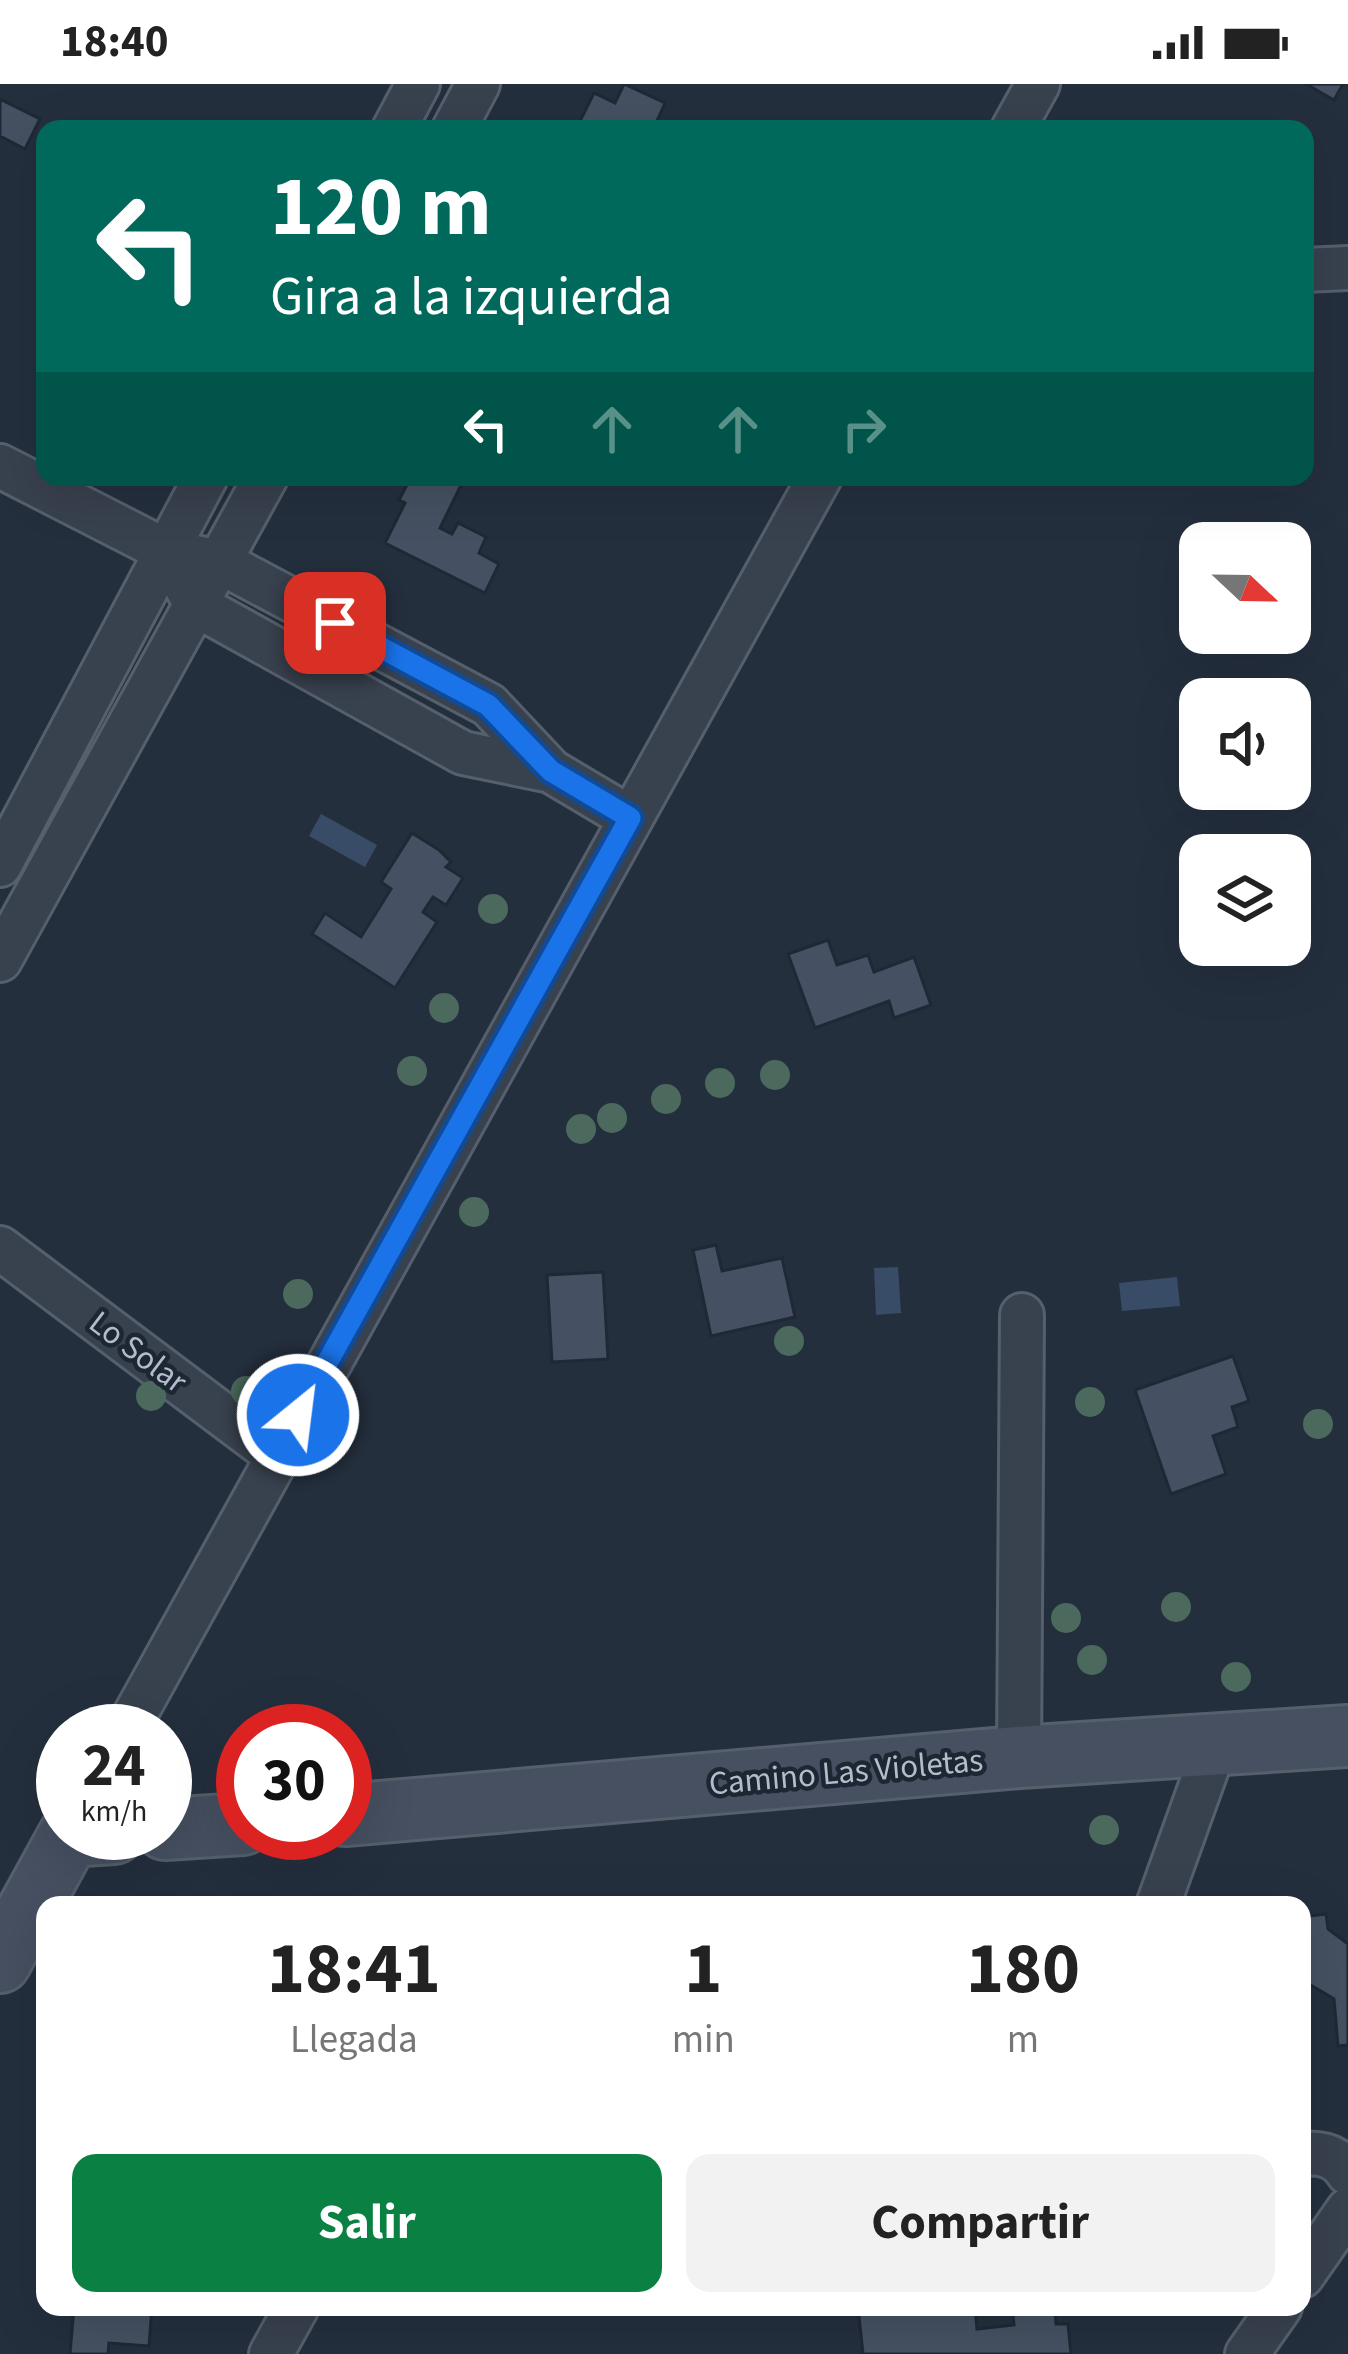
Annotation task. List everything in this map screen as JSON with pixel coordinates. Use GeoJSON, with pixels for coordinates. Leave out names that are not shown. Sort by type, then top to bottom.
{"type":"FeatureCollection","features":[{"type":"Feature","properties":{"kind":"street"},"geometry":{"type":"LineString","coordinates":[[399,120],[418,84]]}},
{"type":"Feature","properties":{"kind":"street"},"geometry":{"type":"LineString","coordinates":[[459,120],[478,84]]}},
{"type":"Feature","properties":{"kind":"street"},"geometry":{"type":"LineString","coordinates":[[1018,120],[1038,84]]}},
{"type":"Feature","properties":{"kind":"street"},"geometry":{"type":"LineString","coordinates":[[1314,270],[1348,268]]}},
{"type":"Feature","properties":{"kind":"street"},"geometry":{"type":"LineString","coordinates":[[0,466],[36,484]]}},
{"type":"Feature","properties":{"kind":"street"},"geometry":{"type":"LineString","coordinates":[[39,486],[166,551],[220,562],[488,705],[551,771],[630,818]]}},
{"type":"Feature","properties":{"kind":"street"},"geometry":{"type":"LineString","coordinates":[[0,866],[201,486]]}},
{"type":"Feature","properties":{"kind":"street"},"geometry":{"type":"LineString","coordinates":[[0,960],[261,486]]}},
{"type":"Feature","properties":{"kind":"street"},"geometry":{"type":"LineString","coordinates":[[141,1704],[815,486]]}},
{"type":"Feature","properties":{"kind":"street"},"geometry":{"type":"LineString","coordinates":[[166,551],[196,605],[463,753],[551,771]]}},
{"type":"Feature","properties":{"kind":"street","name":"Lo Solar"},"geometry":{"type":"LineString","coordinates":[[0,1248],[276,1455]]}},
{"type":"Feature","properties":{"kind":"street"},"geometry":{"type":"LineString","coordinates":[[1019,1757],[1022,1315]]}},
{"type":"Feature","properties":{"kind":"street","name":"Camino Las Violetas"},"geometry":{"type":"LineString","coordinates":[[372,1813],[1019,1757],[1348,1736]]}},
{"type":"Feature","properties":{"kind":"street"},"geometry":{"type":"LineString","coordinates":[[1161,1896],[1215,1746]]}},
{"type":"Feature","properties":{"kind":"street"},"geometry":{"type":"LineString","coordinates":[[44,1896],[68,1860]]}},
{"type":"Feature","properties":{"kind":"street"},"geometry":{"type":"LineString","coordinates":[[0,1962],[36,1908]]}},
{"type":"Feature","properties":{"kind":"street"},"geometry":{"type":"LineString","coordinates":[[1311,2154],[1336,2159],[1348,2174]]}},
{"type":"Feature","properties":{"kind":"street"},"geometry":{"type":"LineString","coordinates":[[1311,2263],[1348,2210]]}},
{"type":"Feature","properties":{"kind":"street"},"geometry":{"type":"LineString","coordinates":[[272,2354],[292,2316]]}},
{"type":"Feature","properties":{"kind":"street"},"geometry":{"type":"LineString","coordinates":[[1246,2354],[1273,2316]]}},
{"type":"Feature","properties":{"kind":"water"},"geometry":{"type":"Polygon","coordinates":[[[321,814],[377,845],[365,867],[309,836],[321,814]]]}},
{"type":"Feature","properties":{"kind":"water"},"geometry":{"type":"Polygon","coordinates":[[[898,1267],[901,1313],[876,1315],[874,1268],[898,1267]]]}},
{"type":"Feature","properties":{"kind":"water"},"geometry":{"type":"Polygon","coordinates":[[[1177,1277],[1180,1306],[1122,1311],[1119,1283],[1177,1277]]]}},
{"type":"Feature","properties":{"kind":"building"},"geometry":{"type":"Polygon","coordinates":[[[624,84],[665,103],[657,120],[580,120],[594,93],[615,103],[624,84]]]}},
{"type":"Feature","properties":{"kind":"building"},"geometry":{"type":"Polygon","coordinates":[[[1306,84],[1343,84],[1334,100],[1306,84]]]}},
{"type":"Feature","properties":{"kind":"building"},"geometry":{"type":"Polygon","coordinates":[[[0,99],[40,119],[25,149],[0,136],[0,99]]]}},
{"type":"Feature","properties":{"kind":"building"},"geometry":{"type":"Polygon","coordinates":[[[406,486],[461,486],[440,528],[452,534],[458,523],[486,537],[479,553],[499,564],[485,593],[385,543],[405,503],[399,500],[406,486]]]}},
{"type":"Feature","properties":{"kind":"building"},"geometry":{"type":"Polygon","coordinates":[[[412,833],[439,850],[451,862],[446,867],[463,878],[446,905],[433,897],[423,912],[437,922],[395,988],[312,934],[325,913],[361,937],[391,889],[381,882],[412,833]]]}},
{"type":"Feature","properties":{"kind":"building"},"geometry":{"type":"Polygon","coordinates":[[[828,940],[837,965],[868,955],[874,972],[914,957],[931,1005],[894,1018],[889,1001],[815,1028],[788,954],[828,940]]]}},
{"type":"Feature","properties":{"kind":"building"},"geometry":{"type":"Polygon","coordinates":[[[716,1245],[722,1271],[782,1258],[795,1317],[711,1336],[693,1250],[716,1245]]]}},
{"type":"Feature","properties":{"kind":"building"},"geometry":{"type":"Polygon","coordinates":[[[603,1272],[608,1359],[552,1362],[547,1275],[603,1272]]]}},
{"type":"Feature","properties":{"kind":"building"},"geometry":{"type":"Polygon","coordinates":[[[1233,1356],[1249,1401],[1232,1407],[1238,1427],[1213,1436],[1226,1474],[1171,1494],[1135,1390],[1233,1356]]]}},
{"type":"Feature","properties":{"kind":"building"},"geometry":{"type":"Polygon","coordinates":[[[1326,1914],[1328,1929],[1348,1944],[1348,2045],[1338,2046],[1334,1999],[1311,1985],[1311,1916],[1326,1914]]]}},
{"type":"Feature","properties":{"kind":"building"},"geometry":{"type":"Polygon","coordinates":[[[73,2316],[151,2316],[149,2346],[109,2343],[108,2354],[70,2354],[73,2316]]]}},
{"type":"Feature","properties":{"kind":"building"},"geometry":{"type":"Polygon","coordinates":[[[859,2316],[976,2316],[977,2329],[1014,2325],[1013,2316],[1055,2316],[1056,2324],[1068,2324],[1071,2354],[863,2354],[859,2316]]]}},
{"type":"Feature","properties":{"kind":"route"},"geometry":{"type":"LineString","coordinates":[[298,1415],[630,818],[551,771],[488,705],[335,623]]}}]}
